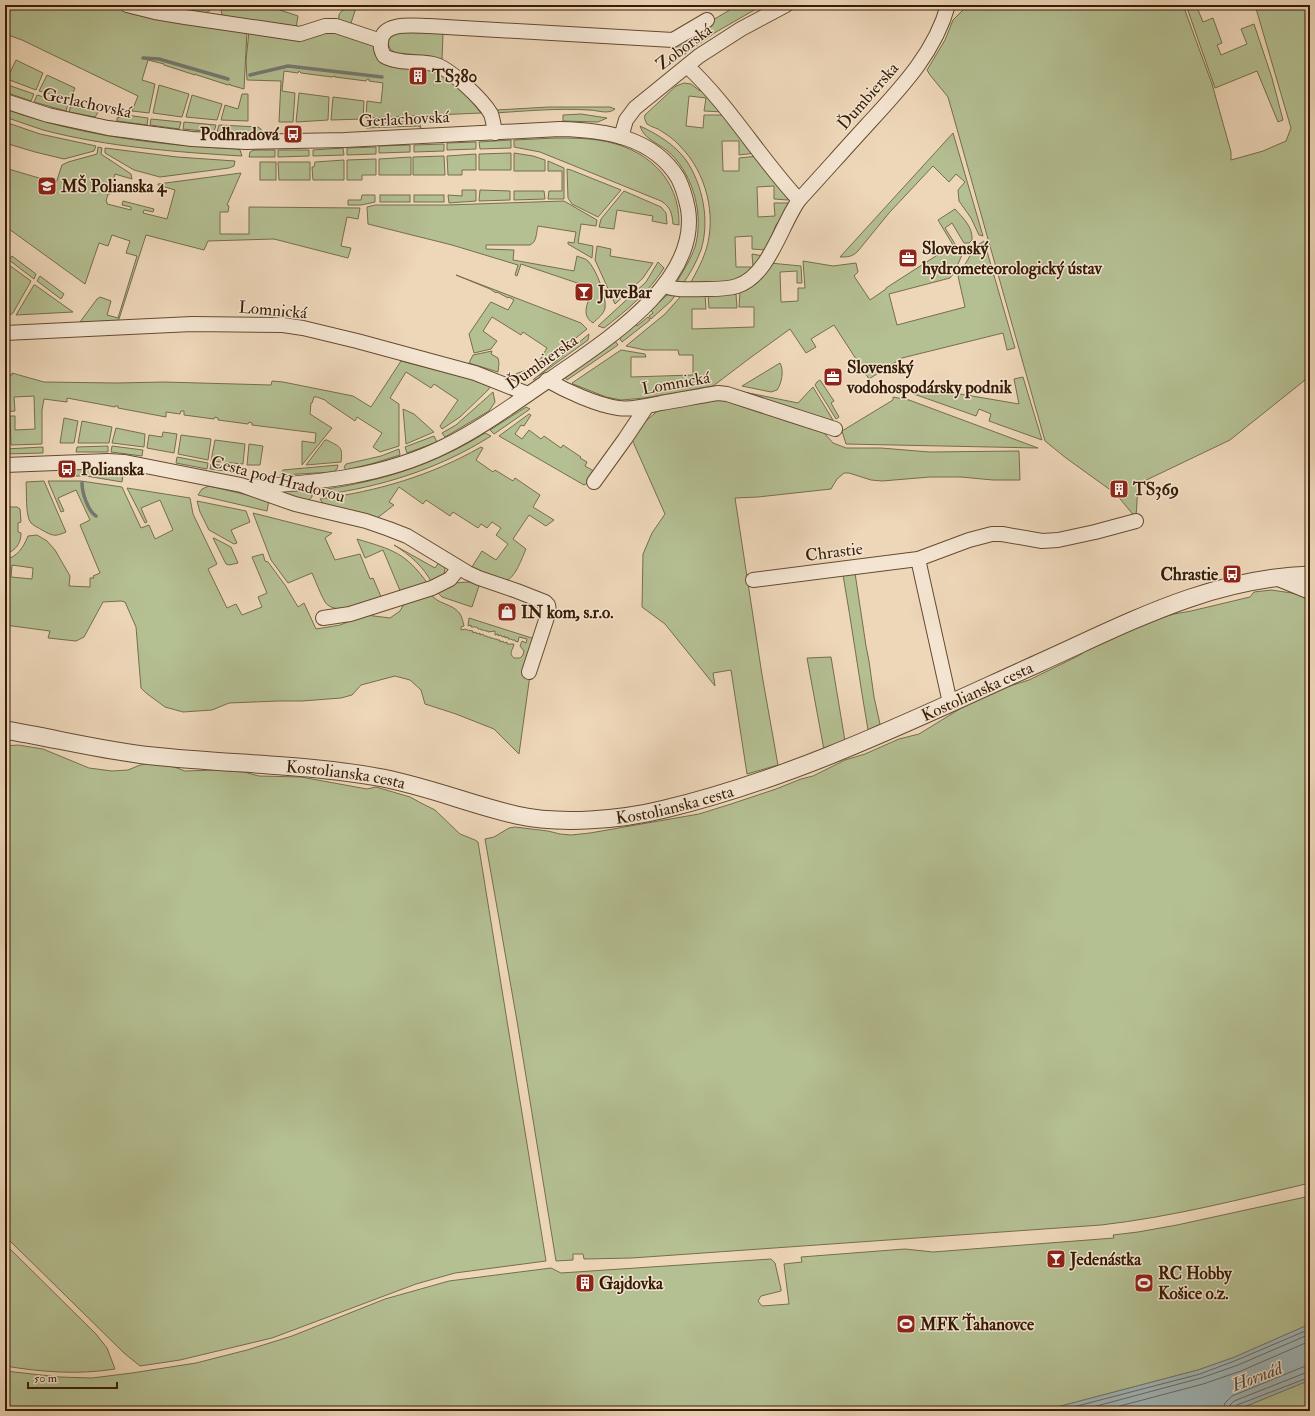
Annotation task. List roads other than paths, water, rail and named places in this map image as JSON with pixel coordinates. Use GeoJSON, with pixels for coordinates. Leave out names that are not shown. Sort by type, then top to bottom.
{"type":"FeatureCollection","features":[{"type":"Feature","properties":{"kind":"street"},"geometry":{"type":"LineString","coordinates":[[128,5],[155,12],[300,34],[325,26],[336,26],[381,41]]}},
{"type":"Feature","properties":{"kind":"street","name":"Zoborská"},"geometry":{"type":"LineString","coordinates":[[621,137],[626,120],[635,108],[687,66],[714,45],[741,28],[786,5]]}},
{"type":"Feature","properties":{"kind":"street","name":"Ďumbierska"},"geometry":{"type":"LineString","coordinates":[[252,487],[319,482],[361,475],[406,462],[444,447],[472,432],[613,334],[664,286],[683,290],[727,288],[743,284],[756,273],[773,250],[794,207],[799,200],[890,100],[925,57],[938,33],[948,5]]}},
{"type":"Feature","properties":{"kind":"street"},"geometry":{"type":"LineString","coordinates":[[495,133],[491,115],[481,102],[467,87],[444,67],[435,64],[388,58],[384,56],[382,53],[381,41],[384,34],[389,29],[398,26],[673,40],[707,20]]}},
{"type":"Feature","properties":{"kind":"street"},"geometry":{"type":"LineString","coordinates":[[687,66],[744,131],[799,200]]}},
{"type":"Feature","properties":{"kind":"street","name":"Gerlachovská"},"geometry":{"type":"LineString","coordinates":[[5,100],[48,115],[108,128],[186,138],[246,142],[337,141],[560,129],[587,130],[621,137],[651,149],[660,156],[674,172],[684,192],[689,215],[688,237],[677,265],[664,286]]}},
{"type":"Feature","properties":{"kind":"street","name":"Lomnická"},"geometry":{"type":"LineString","coordinates":[[5,333],[192,324],[284,325],[303,328],[475,373],[528,394]]}},
{"type":"Feature","properties":{"kind":"street","name":"Lomnická"},"geometry":{"type":"LineString","coordinates":[[547,380],[561,388],[608,406],[628,409],[724,393],[836,429]]}},
{"type":"Feature","properties":{"kind":"street"},"geometry":{"type":"LineString","coordinates":[[594,482],[647,406]]}},
{"type":"Feature","properties":{"kind":"street","name":"Cesta pod Hradovou"},"geometry":{"type":"LineString","coordinates":[[5,465],[108,461],[126,462],[252,487],[295,504],[389,528],[407,536],[459,568],[479,578],[517,591],[548,604],[549,611],[529,672]]}},
{"type":"Feature","properties":{"kind":"street","name":"Chrastie"},"geometry":{"type":"LineString","coordinates":[[753,580],[918,559],[969,540],[992,534],[1052,541],[1095,532],[1136,521]]}},
{"type":"Feature","properties":{"kind":"street"},"geometry":{"type":"LineString","coordinates":[[918,559],[950,703]]}},
{"type":"Feature","properties":{"kind":"street"},"geometry":{"type":"LineString","coordinates":[[323,618],[350,614],[432,588],[450,579],[459,568]]}},
{"type":"Feature","properties":{"kind":"street","name":"Kostolianska cesta"},"geometry":{"type":"LineString","coordinates":[[5,730],[125,753],[270,765],[374,776],[411,784],[517,815],[546,818],[600,819],[633,816],[700,800],[795,769],[914,720],[1155,611],[1217,589],[1239,583],[1274,577],[1310,575]]}},
{"type":"Feature","properties":{"kind":"street"},"geometry":{"type":"LineString","coordinates":[[1274,577],[1310,592]]}},
{"type":"Feature","properties":{"kind":"water","name":"Hornád"},"geometry":{"type":"Polygon","coordinates":[[[1310,1324],[1310,1380],[1234,1411],[1042,1411],[1198,1370],[1235,1357],[1310,1324]]]}},
{"type":"Feature","properties":{"kind":"waterway"},"geometry":{"type":"LineString","coordinates":[[143,58],[159,59],[228,79]]}},
{"type":"Feature","properties":{"kind":"waterway"},"geometry":{"type":"LineString","coordinates":[[250,75],[288,66],[382,77]]}},
{"type":"Feature","properties":{"kind":"waterway"},"geometry":{"type":"LineString","coordinates":[[82,483],[86,501],[90,510],[96,516]]}},
{"type":"Feature","properties":{"kind":"place","name":"TS380"},"geometry":{"type":"Point","coordinates":[418,76]}},
{"type":"Feature","properties":{"kind":"place","name":"Podhradová"},"geometry":{"type":"Point","coordinates":[293,134]}},
{"type":"Feature","properties":{"kind":"place","name":"MŠ Polianska 4"},"geometry":{"type":"Point","coordinates":[47,186]}},
{"type":"Feature","properties":{"kind":"place","name":"Slovenský hydrometeorologický ústav"},"geometry":{"type":"Point","coordinates":[908,258]}},
{"type":"Feature","properties":{"kind":"place","name":"JuveBar"},"geometry":{"type":"Point","coordinates":[584,292]}},
{"type":"Feature","properties":{"kind":"place","name":"Slovenský vodohospodársky podnik"},"geometry":{"type":"Point","coordinates":[833,377]}},
{"type":"Feature","properties":{"kind":"place","name":"Polianska"},"geometry":{"type":"Point","coordinates":[67,469]}},
{"type":"Feature","properties":{"kind":"place","name":"TS369"},"geometry":{"type":"Point","coordinates":[1119,489]}},
{"type":"Feature","properties":{"kind":"place","name":"Chrastie"},"geometry":{"type":"Point","coordinates":[1232,574]}},
{"type":"Feature","properties":{"kind":"place","name":"IN kom, s.r.o."},"geometry":{"type":"Point","coordinates":[507,612]}},
{"type":"Feature","properties":{"kind":"place","name":"Jedenástka"},"geometry":{"type":"Point","coordinates":[1056,1259]}},
{"type":"Feature","properties":{"kind":"place","name":"Gajdovka"},"geometry":{"type":"Point","coordinates":[585,1283]}},
{"type":"Feature","properties":{"kind":"place","name":"RC Hobby Košice o.z."},"geometry":{"type":"Point","coordinates":[1144,1283]}},
{"type":"Feature","properties":{"kind":"place","name":"MFK Ťahanovce"},"geometry":{"type":"Point","coordinates":[906,1324]}}]}
